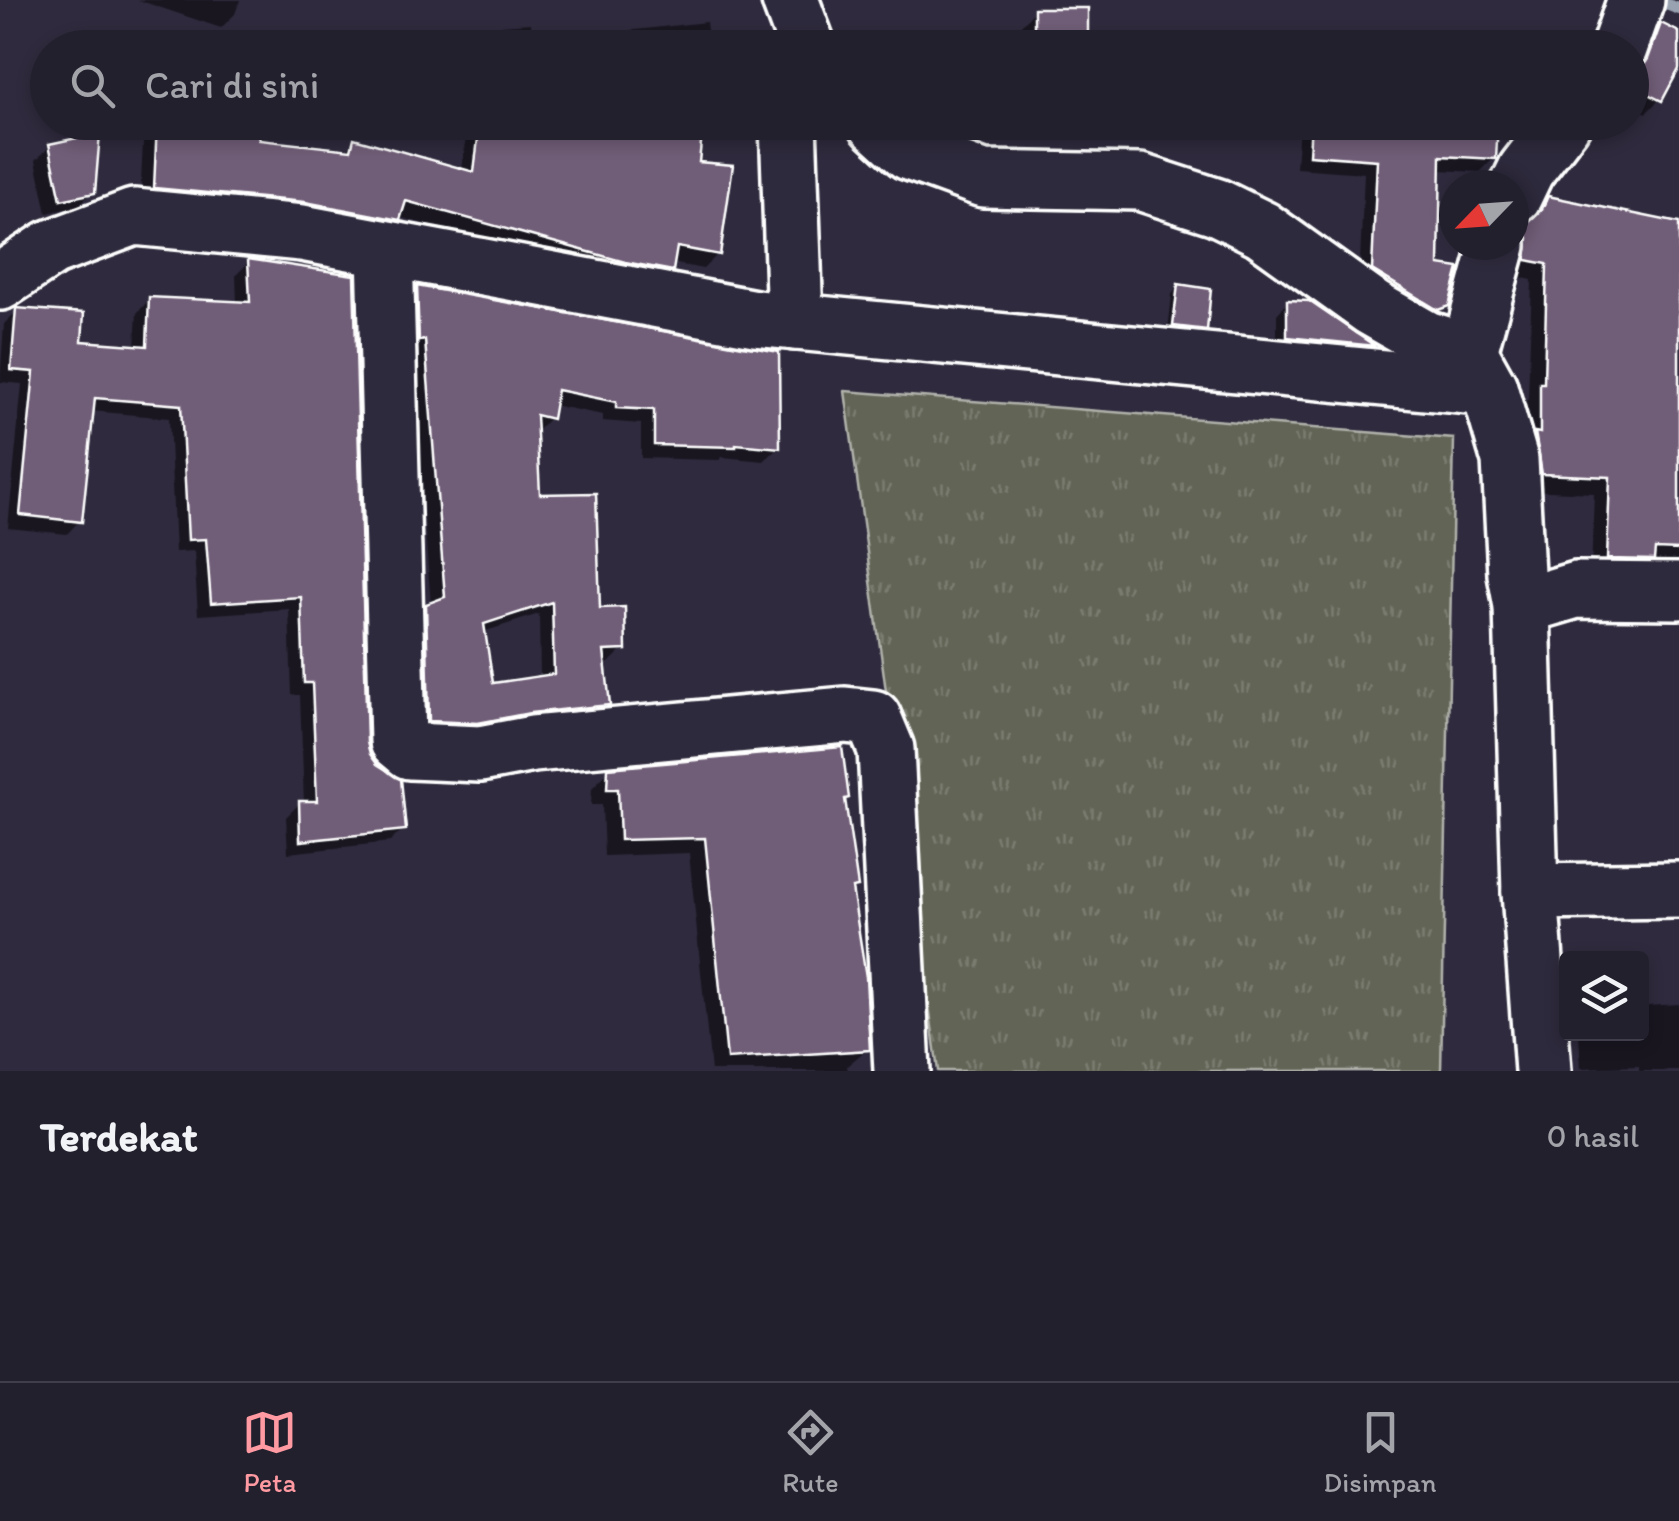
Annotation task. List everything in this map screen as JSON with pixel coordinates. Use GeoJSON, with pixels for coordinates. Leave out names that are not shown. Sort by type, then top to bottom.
{"type":"FeatureCollection","features":[{"type":"Feature","properties":{"kind":"street"},"geometry":{"type":"LineString","coordinates":[[785,30],[786,0]]}},
{"type":"Feature","properties":{"kind":"street"},"geometry":{"type":"LineString","coordinates":[[786,0],[800,30]]}},
{"type":"Feature","properties":{"kind":"street"},"geometry":{"type":"LineString","coordinates":[[1625,30],[1636,0]]}},
{"type":"Feature","properties":{"kind":"street"},"geometry":{"type":"LineString","coordinates":[[789,140],[796,322]]}},
{"type":"Feature","properties":{"kind":"street"},"geometry":{"type":"LineString","coordinates":[[896,140],[909,152],[984,179],[1140,182],[1217,207],[1262,229],[1399,323],[1479,370]]}},
{"type":"Feature","properties":{"kind":"street"},"geometry":{"type":"LineString","coordinates":[[1526,170],[1549,140]]}},
{"type":"Feature","properties":{"kind":"street"},"geometry":{"type":"LineString","coordinates":[[0,282],[51,248],[134,217],[302,232],[755,318],[1479,370]]}},
{"type":"Feature","properties":{"kind":"street"},"geometry":{"type":"LineString","coordinates":[[385,249],[398,741],[410,751],[480,754],[534,744],[845,715],[873,718],[886,748],[902,1071]]}},
{"type":"Feature","properties":{"kind":"street"},"geometry":{"type":"LineString","coordinates":[[1496,260],[1479,370],[1510,460],[1516,574],[1522,606],[1530,892],[1544,1071]]}},
{"type":"Feature","properties":{"kind":"street"},"geometry":{"type":"LineString","coordinates":[[1522,606],[1576,590],[1679,591]]}},
{"type":"Feature","properties":{"kind":"street"},"geometry":{"type":"LineString","coordinates":[[1530,892],[1679,890]]}},
{"type":"Feature","properties":{"kind":"green space"},"geometry":{"type":"Polygon","coordinates":[[[845,391],[1454,439],[1441,1071],[938,1071],[845,391]]]}},
{"type":"Feature","properties":{"kind":"building"},"geometry":{"type":"Polygon","coordinates":[[[1034,8],[1088,8],[1088,30],[1034,30],[1034,8]]]}},
{"type":"Feature","properties":{"kind":"building"},"geometry":{"type":"Polygon","coordinates":[[[1661,23],[1679,32],[1679,69],[1662,101],[1649,94],[1649,56],[1661,23]]]}},
{"type":"Feature","properties":{"kind":"building"},"geometry":{"type":"Polygon","coordinates":[[[99,140],[95,193],[61,200],[49,144],[99,140]]]}},
{"type":"Feature","properties":{"kind":"building"},"geometry":{"type":"Polygon","coordinates":[[[156,140],[259,140],[351,150],[354,140],[361,140],[474,172],[478,140],[701,140],[699,162],[733,165],[720,255],[677,247],[673,271],[625,262],[406,201],[400,220],[305,202],[154,188],[156,140]]]}},
{"type":"Feature","properties":{"kind":"building"},"geometry":{"type":"Polygon","coordinates":[[[1310,140],[1497,140],[1496,159],[1441,156],[1439,265],[1459,268],[1449,306],[1438,310],[1372,270],[1377,160],[1309,155],[1310,140]]]}},
{"type":"Feature","properties":{"kind":"building"},"geometry":{"type":"Polygon","coordinates":[[[1548,196],[1679,223],[1679,550],[1655,549],[1654,560],[1607,559],[1610,477],[1542,474],[1535,432],[1540,433],[1540,383],[1544,383],[1547,264],[1526,260],[1529,221],[1542,209],[1548,196]]]}},
{"type":"Feature","properties":{"kind":"building"},"geometry":{"type":"Polygon","coordinates":[[[248,259],[354,275],[367,742],[377,764],[401,779],[406,830],[300,841],[299,801],[317,801],[312,683],[304,683],[301,597],[211,603],[206,539],[188,540],[181,405],[95,398],[82,522],[20,515],[34,372],[11,370],[16,308],[84,313],[82,341],[147,346],[149,297],[250,302],[248,259]]]}},
{"type":"Feature","properties":{"kind":"building"},"geometry":{"type":"Polygon","coordinates":[[[1178,284],[1211,289],[1207,330],[1173,326],[1178,284]]]}},
{"type":"Feature","properties":{"kind":"building"},"geometry":{"type":"Polygon","coordinates":[[[417,286],[779,352],[780,448],[654,445],[654,410],[616,408],[616,402],[557,390],[552,419],[536,415],[540,494],[596,493],[600,608],[625,607],[626,650],[604,651],[610,705],[478,723],[429,721],[426,604],[445,597],[425,340],[419,341],[417,286]],[[552,602],[484,624],[493,683],[554,674],[552,602]]]}},
{"type":"Feature","properties":{"kind":"building"},"geometry":{"type":"Polygon","coordinates":[[[1287,300],[1309,301],[1375,346],[1287,337],[1287,300]]]}},
{"type":"Feature","properties":{"kind":"building"},"geometry":{"type":"Polygon","coordinates":[[[842,747],[858,887],[852,888],[866,977],[870,1050],[727,1059],[705,838],[620,840],[618,789],[607,789],[608,768],[842,747]]]}},
{"type":"Feature","properties":{"kind":"waterway"},"geometry":{"type":"LineString","coordinates":[[1655,0],[1679,9]]}}]}
